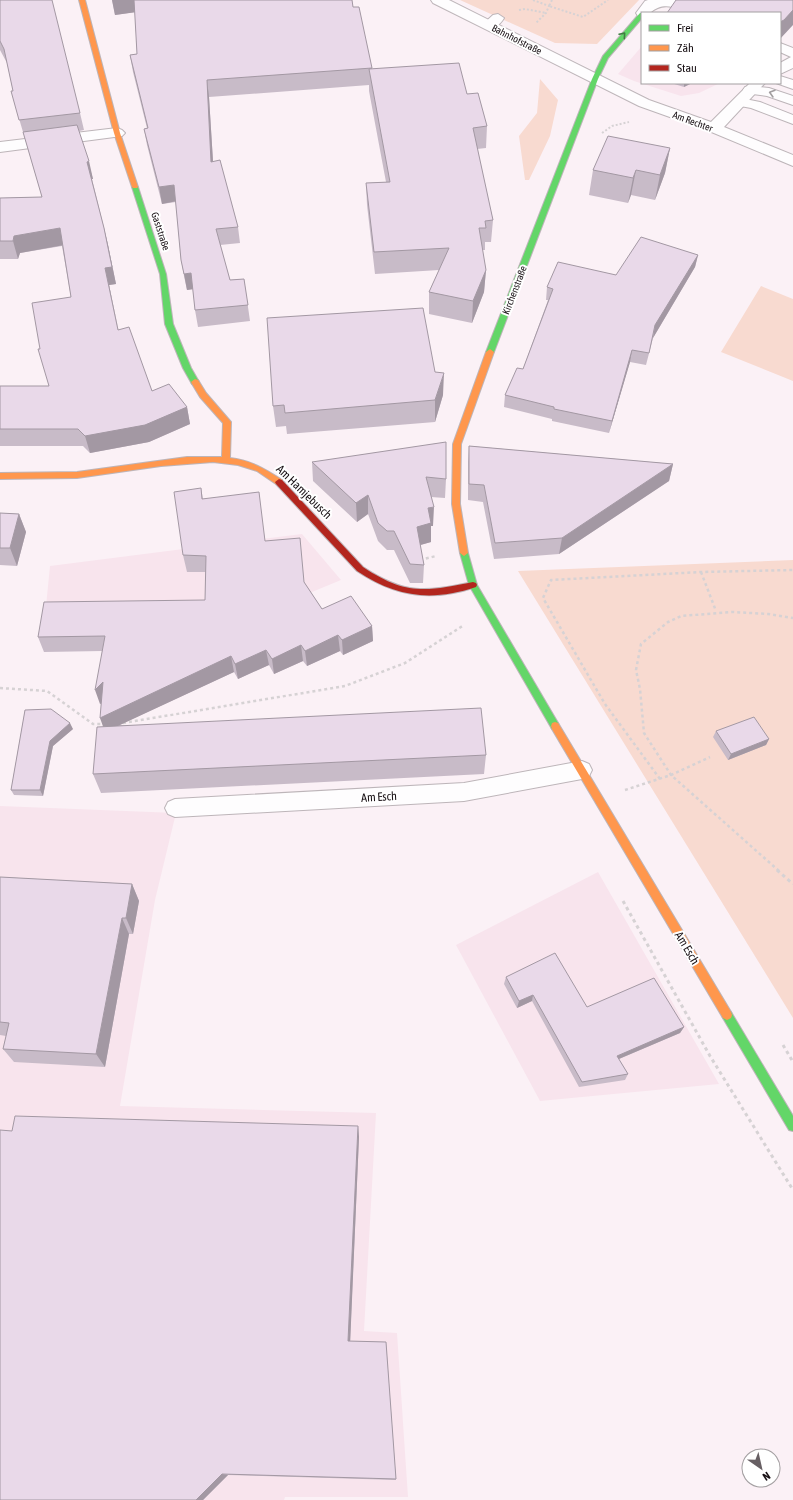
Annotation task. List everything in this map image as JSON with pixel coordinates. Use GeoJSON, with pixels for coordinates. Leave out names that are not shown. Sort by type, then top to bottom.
{"type":"FeatureCollection","features":[{"type":"Feature","properties":{"kind":"street","name":"Gaststraße"},"geometry":{"type":"LineString","coordinates":[[82,0],[117,133],[163,274],[169,324],[187,368],[203,395],[227,422],[226,460]]}},
{"type":"Feature","properties":{"kind":"street","name":"Bahnhofstraße"},"geometry":{"type":"LineString","coordinates":[[438,0],[494,22],[595,79]]}},
{"type":"Feature","properties":{"kind":"street","name":"Kirchenstraße"},"geometry":{"type":"LineString","coordinates":[[643,12],[650,4],[662,0]]}},
{"type":"Feature","properties":{"kind":"street"},"geometry":{"type":"LineString","coordinates":[[665,0],[678,1],[703,12]]}},
{"type":"Feature","properties":{"kind":"street","name":"Kirchenstraße"},"geometry":{"type":"LineString","coordinates":[[473,585],[463,549],[456,504],[457,444],[474,392],[595,79],[605,56],[641,14]]}},
{"type":"Feature","properties":{"kind":"street"},"geometry":{"type":"LineString","coordinates":[[781,47],[793,53]]}},
{"type":"Feature","properties":{"kind":"street"},"geometry":{"type":"LineString","coordinates":[[781,69],[793,61]]}},
{"type":"Feature","properties":{"kind":"street","name":"Am Rechter"},"geometry":{"type":"LineString","coordinates":[[595,79],[644,103],[714,128],[793,161]]}},
{"type":"Feature","properties":{"kind":"street"},"geometry":{"type":"LineString","coordinates":[[714,128],[754,87]]}},
{"type":"Feature","properties":{"kind":"street"},"geometry":{"type":"LineString","coordinates":[[0,146],[19,146],[117,133]]}},
{"type":"Feature","properties":{"kind":"street","name":"Am Hamjebusch"},"geometry":{"type":"LineString","coordinates":[[0,476],[88,474],[181,462],[226,460],[259,469],[280,482],[360,569],[373,580],[388,588],[420,594],[473,585]]}},
{"type":"Feature","properties":{"kind":"street","name":"Am Esch"},"geometry":{"type":"LineString","coordinates":[[473,585],[494,624],[793,1126]]}},
{"type":"Feature","properties":{"kind":"lane"},"geometry":{"type":"LineString","coordinates":[[781,70],[793,70]]}},
{"type":"Feature","properties":{"kind":"lane"},"geometry":{"type":"LineString","coordinates":[[781,80],[793,85]]}},
{"type":"Feature","properties":{"kind":"lane"},"geometry":{"type":"LineString","coordinates":[[754,87],[793,101]]}},
{"type":"Feature","properties":{"kind":"lane"},"geometry":{"type":"LineString","coordinates":[[740,102],[763,108],[793,120]]}},
{"type":"Feature","properties":{"kind":"lane"},"geometry":{"type":"LineString","coordinates":[[763,108],[778,107],[793,113]]}},
{"type":"Feature","properties":{"kind":"lane","name":"Am Esch"},"geometry":{"type":"LineString","coordinates":[[174,808],[464,792],[582,770]]}},
{"type":"Feature","properties":{"kind":"path"},"geometry":{"type":"LineString","coordinates":[[533,0],[583,17],[608,0]]}},
{"type":"Feature","properties":{"kind":"path"},"geometry":{"type":"LineString","coordinates":[[531,26],[546,13],[552,0]]}},
{"type":"Feature","properties":{"kind":"path"},"geometry":{"type":"LineString","coordinates":[[514,10],[525,9],[546,13]]}},
{"type":"Feature","properties":{"kind":"path"},"geometry":{"type":"LineString","coordinates":[[612,126],[635,121]]}},
{"type":"Feature","properties":{"kind":"path"},"geometry":{"type":"LineString","coordinates":[[660,778],[605,704],[543,598],[552,580],[702,572],[793,570]]}},
{"type":"Feature","properties":{"kind":"path"},"geometry":{"type":"LineString","coordinates":[[702,572],[716,612]]}},
{"type":"Feature","properties":{"kind":"path"},"geometry":{"type":"LineString","coordinates":[[793,618],[756,613],[716,612],[673,618],[641,644],[636,670],[640,689],[644,733],[671,775],[793,884]]}},
{"type":"Feature","properties":{"kind":"path"},"geometry":{"type":"LineString","coordinates":[[122,723],[344,686],[405,663],[465,624]]}},
{"type":"Feature","properties":{"kind":"path"},"geometry":{"type":"LineString","coordinates":[[0,688],[47,691],[93,724],[107,724]]}},
{"type":"Feature","properties":{"kind":"path"},"geometry":{"type":"LineString","coordinates":[[624,790],[671,775],[710,756]]}},
{"type":"Feature","properties":{"kind":"shaded area"},"geometry":{"type":"Polygon","coordinates":[[[460,0],[639,0],[597,44],[555,43],[460,0]]]}},
{"type":"Feature","properties":{"kind":"shaded area"},"geometry":{"type":"Polygon","coordinates":[[[641,47],[641,83],[618,74],[641,47]]]}},
{"type":"Feature","properties":{"kind":"shaded area"},"geometry":{"type":"Polygon","coordinates":[[[540,79],[558,100],[550,136],[529,180],[525,180],[519,136],[537,113],[540,79]]]}},
{"type":"Feature","properties":{"kind":"shaded area"},"geometry":{"type":"Polygon","coordinates":[[[643,84],[718,84],[699,93],[681,96],[643,84]]]}},
{"type":"Feature","properties":{"kind":"shaded area"},"geometry":{"type":"Polygon","coordinates":[[[761,286],[793,299],[793,381],[721,352],[761,286]]]}},
{"type":"Feature","properties":{"kind":"shaded area"},"geometry":{"type":"Polygon","coordinates":[[[302,534],[341,580],[312,592],[114,609],[46,606],[50,566],[302,534]]]}},
{"type":"Feature","properties":{"kind":"shaded area"},"geometry":{"type":"Polygon","coordinates":[[[793,560],[793,1018],[518,571],[793,560]]]}},
{"type":"Feature","properties":{"kind":"shaded area"},"geometry":{"type":"Polygon","coordinates":[[[0,806],[176,813],[155,900],[120,1106],[376,1113],[364,1331],[397,1333],[408,1497],[285,1497],[284,1500],[0,1500],[0,806]]]}},
{"type":"Feature","properties":{"kind":"shaded area"},"geometry":{"type":"Polygon","coordinates":[[[598,872],[719,1084],[540,1101],[456,945],[598,872]]]}},
{"type":"Feature","properties":{"kind":"building"},"geometry":{"type":"Polygon","coordinates":[[[0,0],[52,0],[80,113],[19,120],[11,91],[13,91],[4,49],[0,41],[0,0]]]}},
{"type":"Feature","properties":{"kind":"building"},"geometry":{"type":"Polygon","coordinates":[[[134,0],[352,0],[353,7],[359,7],[372,68],[207,80],[211,162],[220,160],[238,227],[216,229],[230,280],[244,279],[248,305],[195,310],[191,273],[184,274],[181,260],[174,185],[159,187],[144,129],[148,128],[130,55],[137,54],[134,0]]]}},
{"type":"Feature","properties":{"kind":"building"},"geometry":{"type":"Polygon","coordinates":[[[676,0],[793,0],[793,10],[781,22],[781,12],[668,12],[676,0]]]}},
{"type":"Feature","properties":{"kind":"building"},"geometry":{"type":"Polygon","coordinates":[[[459,63],[467,94],[478,93],[487,126],[473,128],[493,220],[485,221],[486,228],[479,228],[486,270],[473,301],[429,292],[449,248],[374,252],[366,183],[390,182],[369,69],[459,63]]]}},
{"type":"Feature","properties":{"kind":"building"},"geometry":{"type":"Polygon","coordinates":[[[77,125],[89,161],[87,162],[104,228],[112,267],[105,268],[118,330],[129,327],[152,391],[169,384],[187,407],[145,425],[85,436],[78,429],[0,429],[0,386],[49,386],[38,349],[40,349],[32,303],[71,297],[60,228],[14,236],[13,241],[0,241],[0,198],[42,197],[23,132],[77,125]]]}},
{"type":"Feature","properties":{"kind":"building"},"geometry":{"type":"Polygon","coordinates":[[[608,136],[670,148],[660,175],[636,170],[633,178],[593,170],[608,136]]]}},
{"type":"Feature","properties":{"kind":"building"},"geometry":{"type":"Polygon","coordinates":[[[641,237],[698,255],[655,325],[649,353],[632,350],[612,421],[554,409],[554,407],[505,395],[517,368],[523,369],[553,289],[547,287],[558,262],[616,275],[641,237]]]}},
{"type":"Feature","properties":{"kind":"building"},"geometry":{"type":"Polygon","coordinates":[[[423,308],[435,372],[444,373],[435,400],[285,413],[284,405],[273,406],[267,318],[423,308]]]}},
{"type":"Feature","properties":{"kind":"building"},"geometry":{"type":"Polygon","coordinates":[[[446,442],[446,479],[426,477],[434,507],[428,508],[431,523],[417,527],[424,565],[410,564],[394,531],[387,531],[378,523],[368,495],[356,503],[312,462],[446,442]]]}},
{"type":"Feature","properties":{"kind":"building"},"geometry":{"type":"Polygon","coordinates":[[[469,446],[673,464],[562,538],[495,543],[484,485],[469,484],[469,446]]]}},
{"type":"Feature","properties":{"kind":"building"},"geometry":{"type":"Polygon","coordinates":[[[201,488],[202,499],[259,492],[265,541],[300,538],[304,582],[322,609],[351,596],[372,626],[342,640],[338,635],[305,651],[301,645],[272,659],[266,650],[235,664],[231,656],[100,718],[103,682],[95,690],[105,636],[38,637],[44,602],[205,600],[206,556],[183,555],[174,492],[201,488]]]}},
{"type":"Feature","properties":{"kind":"building"},"geometry":{"type":"Polygon","coordinates":[[[0,513],[19,514],[10,548],[0,548],[0,513]]]}},
{"type":"Feature","properties":{"kind":"building"},"geometry":{"type":"Polygon","coordinates":[[[481,708],[486,755],[93,774],[97,727],[481,708]]]}},
{"type":"Feature","properties":{"kind":"building"},"geometry":{"type":"Polygon","coordinates":[[[51,709],[70,723],[50,741],[40,790],[11,790],[25,710],[51,709]]]}},
{"type":"Feature","properties":{"kind":"building"},"geometry":{"type":"Polygon","coordinates":[[[754,717],[769,739],[731,754],[716,731],[754,717]]]}},
{"type":"Feature","properties":{"kind":"building"},"geometry":{"type":"Polygon","coordinates":[[[0,877],[132,884],[126,918],[122,918],[96,1054],[3,1049],[9,1023],[0,1022],[0,877]]]}},
{"type":"Feature","properties":{"kind":"building"},"geometry":{"type":"Polygon","coordinates":[[[555,953],[587,1007],[654,978],[684,1027],[617,1056],[628,1074],[582,1082],[533,995],[519,1001],[506,977],[555,953]]]}},
{"type":"Feature","properties":{"kind":"building"},"geometry":{"type":"Polygon","coordinates":[[[15,1116],[358,1126],[348,1341],[386,1342],[396,1479],[222,1474],[196,1500],[0,1500],[0,1130],[12,1131],[15,1116]]]}},
{"type":"Feature","properties":{"kind":"traffic: fast"},"geometry":{"type":"LineString","coordinates":[[490,352],[595,79],[605,57],[641,15]]}},
{"type":"Feature","properties":{"kind":"traffic: fast"},"geometry":{"type":"LineString","coordinates":[[135,187],[163,274],[169,324],[187,368],[195,382]]}},
{"type":"Feature","properties":{"kind":"traffic: fast"},"geometry":{"type":"LineString","coordinates":[[464,553],[473,585],[555,726]]}},
{"type":"Feature","properties":{"kind":"traffic: fast"},"geometry":{"type":"LineString","coordinates":[[727,1015],[793,1126]]}},
{"type":"Feature","properties":{"kind":"traffic: slow"},"geometry":{"type":"LineString","coordinates":[[82,0],[117,133],[135,187]]}},
{"type":"Feature","properties":{"kind":"traffic: slow"},"geometry":{"type":"LineString","coordinates":[[464,553],[456,504],[457,444],[490,352]]}},
{"type":"Feature","properties":{"kind":"traffic: slow"},"geometry":{"type":"LineString","coordinates":[[195,382],[203,395],[227,422],[226,460]]}},
{"type":"Feature","properties":{"kind":"traffic: slow"},"geometry":{"type":"LineString","coordinates":[[0,476],[77,475],[161,463],[213,459],[238,462],[260,469],[279,482]]}},
{"type":"Feature","properties":{"kind":"traffic: slow"},"geometry":{"type":"LineString","coordinates":[[555,726],[727,1015]]}},
{"type":"Feature","properties":{"kind":"traffic: jam"},"geometry":{"type":"LineString","coordinates":[[279,482],[360,569],[388,586],[401,590],[427,592],[473,585]]}}]}
